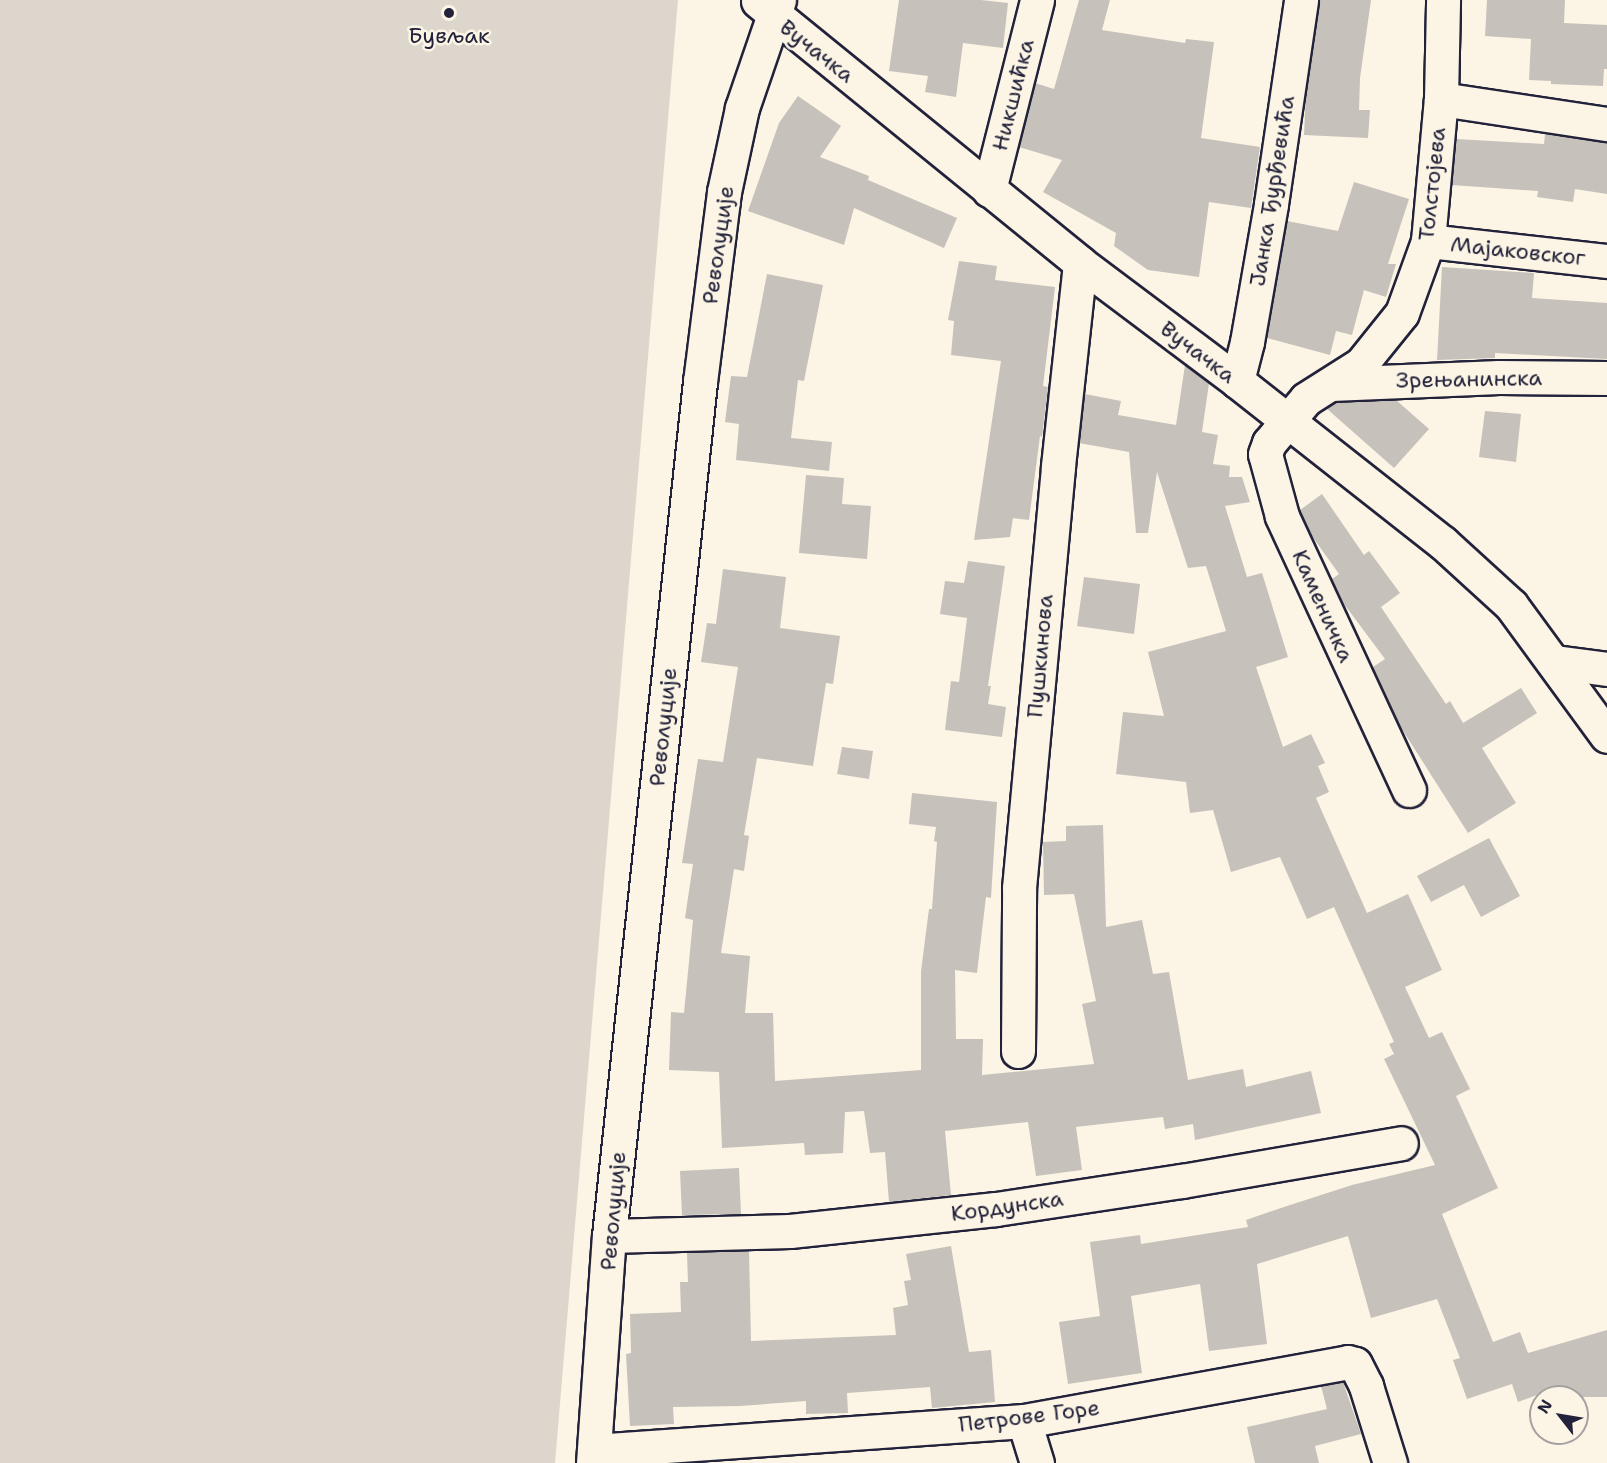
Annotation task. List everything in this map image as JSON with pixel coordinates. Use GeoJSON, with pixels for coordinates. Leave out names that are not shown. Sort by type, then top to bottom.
{"type":"FeatureCollection","features":[{"type":"Feature","properties":{"kind":"street","name":"Никшићка"},"geometry":{"type":"LineString","coordinates":[[989,190],[1037,0]]}},
{"type":"Feature","properties":{"kind":"street","name":"Јанка Ђурђевића"},"geometry":{"type":"LineString","coordinates":[[1237,381],[1247,342],[1271,204],[1301,0]]}},
{"type":"Feature","properties":{"kind":"street","name":"Толстојева"},"geometry":{"type":"LineString","coordinates":[[1287,421],[1306,399],[1361,363],[1402,313],[1428,241],[1441,99],[1443,0]]}},
{"type":"Feature","properties":{"kind":"street","name":"Вучачка"},"geometry":{"type":"LineString","coordinates":[[769,5],[989,190],[1080,263],[1237,381],[1443,543],[1511,605],[1556,662],[1607,736]]}},
{"type":"Feature","properties":{"kind":"street","name":"Револуције"},"geometry":{"type":"LineString","coordinates":[[593,1457],[609,1236],[699,394],[724,192],[742,108],[769,5]]}},
{"type":"Feature","properties":{"kind":"street"},"geometry":{"type":"LineString","coordinates":[[1441,99],[1607,124]]}},
{"type":"Feature","properties":{"kind":"street","name":"Мајаковског"},"geometry":{"type":"LineString","coordinates":[[1428,241],[1607,261]]}},
{"type":"Feature","properties":{"kind":"street","name":"Пушкинова"},"geometry":{"type":"LineString","coordinates":[[1018,1051],[1019,888],[1057,478],[1080,263]]}},
{"type":"Feature","properties":{"kind":"street","name":"Зрењанинска"},"geometry":{"type":"LineString","coordinates":[[1331,384],[1499,377],[1607,378]]}},
{"type":"Feature","properties":{"kind":"street","name":"Каменичка"},"geometry":{"type":"LineString","coordinates":[[1287,421],[1269,443],[1265,454],[1282,516],[1409,790]]}},
{"type":"Feature","properties":{"kind":"street"},"geometry":{"type":"LineString","coordinates":[[1556,662],[1607,669]]}},
{"type":"Feature","properties":{"kind":"street","name":"Кордунска"},"geometry":{"type":"LineString","coordinates":[[609,1236],[790,1231],[996,1209],[1182,1181],[1401,1143]]}},
{"type":"Feature","properties":{"kind":"street","name":"Петрове Горе"},"geometry":{"type":"LineString","coordinates":[[593,1457],[1024,1421],[1348,1362],[1355,1364],[1366,1386],[1390,1463]]}},
{"type":"Feature","properties":{"kind":"street"},"geometry":{"type":"LineString","coordinates":[[1024,1421],[1037,1463]]}},
{"type":"Feature","properties":{"kind":"shaded area"},"geometry":{"type":"Polygon","coordinates":[[[0,0],[678,0],[555,1463],[0,1463],[0,0]]]}},
{"type":"Feature","properties":{"kind":"building"},"geometry":{"type":"Polygon","coordinates":[[[899,0],[981,0],[1008,3],[1003,48],[963,43],[956,97],[925,92],[928,76],[889,71],[899,0]]]}},
{"type":"Feature","properties":{"kind":"building"},"geometry":{"type":"Polygon","coordinates":[[[1079,0],[1110,0],[1102,30],[1185,43],[1186,39],[1214,42],[1201,138],[1260,147],[1251,208],[1209,202],[1199,277],[1148,270],[1114,246],[1116,233],[1043,192],[1062,160],[1019,147],[1035,83],[1054,89],[1079,0]]]}},
{"type":"Feature","properties":{"kind":"building"},"geometry":{"type":"Polygon","coordinates":[[[1319,0],[1371,0],[1360,78],[1359,110],[1370,110],[1368,138],[1304,135],[1306,92],[1319,0]]]}},
{"type":"Feature","properties":{"kind":"building"},"geometry":{"type":"Polygon","coordinates":[[[1487,0],[1565,0],[1564,23],[1607,25],[1607,69],[1604,69],[1603,86],[1551,84],[1551,81],[1529,80],[1531,39],[1485,36],[1487,0]]]}},
{"type":"Feature","properties":{"kind":"building"},"geometry":{"type":"Polygon","coordinates":[[[798,96],[841,126],[820,157],[869,176],[868,180],[957,218],[944,248],[854,208],[844,245],[748,211],[779,123],[798,96]]]}},
{"type":"Feature","properties":{"kind":"building"},"geometry":{"type":"Polygon","coordinates":[[[1545,134],[1607,142],[1607,194],[1575,189],[1573,202],[1537,197],[1538,191],[1452,185],[1456,139],[1544,144],[1545,134]]]}},
{"type":"Feature","properties":{"kind":"building"},"geometry":{"type":"Polygon","coordinates":[[[1354,182],[1409,199],[1388,264],[1396,264],[1386,297],[1364,290],[1352,335],[1336,331],[1330,355],[1267,338],[1287,221],[1338,231],[1354,182]]]}},
{"type":"Feature","properties":{"kind":"building"},"geometry":{"type":"Polygon","coordinates":[[[959,261],[997,266],[995,280],[1055,287],[1043,386],[1048,387],[1029,520],[1013,518],[1010,537],[974,540],[1001,361],[951,355],[954,321],[948,320],[959,261]]]}},
{"type":"Feature","properties":{"kind":"building"},"geometry":{"type":"Polygon","coordinates":[[[1442,267],[1534,273],[1532,298],[1607,303],[1607,359],[1495,353],[1495,358],[1437,360],[1442,267]]]}},
{"type":"Feature","properties":{"kind":"building"},"geometry":{"type":"Polygon","coordinates":[[[767,274],[823,285],[804,381],[798,380],[791,438],[832,442],[829,471],[736,460],[739,424],[725,422],[731,376],[747,377],[767,274]]]}},
{"type":"Feature","properties":{"kind":"building"},"geometry":{"type":"Polygon","coordinates":[[[1185,365],[1209,383],[1202,432],[1218,435],[1213,464],[1230,466],[1229,477],[1242,477],[1250,502],[1225,506],[1247,577],[1262,573],[1288,657],[1256,667],[1283,747],[1311,734],[1325,763],[1318,766],[1329,792],[1316,798],[1367,913],[1408,894],[1442,970],[1405,987],[1429,1038],[1442,1032],[1470,1089],[1456,1096],[1498,1188],[1442,1214],[1493,1342],[1520,1332],[1528,1353],[1607,1330],[1607,1397],[1589,1397],[1589,1385],[1529,1385],[1529,1398],[1518,1402],[1512,1384],[1467,1399],[1453,1360],[1460,1358],[1437,1299],[1371,1318],[1348,1236],[1257,1264],[1267,1344],[1209,1351],[1200,1284],[1131,1296],[1142,1373],[1068,1384],[1059,1322],[1100,1316],[1090,1242],[1140,1235],[1141,1244],[1248,1227],[1246,1220],[1284,1207],[1352,1185],[1435,1165],[1384,1059],[1394,1054],[1389,1044],[1394,1042],[1334,907],[1307,919],[1280,857],[1231,872],[1213,810],[1190,813],[1186,782],[1116,774],[1123,712],[1164,716],[1148,652],[1226,631],[1206,566],[1188,568],[1157,472],[1148,533],[1136,533],[1129,452],[1079,443],[1085,394],[1121,401],[1118,415],[1176,425],[1185,365]]]}},
{"type":"Feature","properties":{"kind":"building"},"geometry":{"type":"Polygon","coordinates":[[[1396,400],[1429,429],[1394,468],[1326,408],[1335,403],[1396,400]]]}},
{"type":"Feature","properties":{"kind":"building"},"geometry":{"type":"Polygon","coordinates":[[[1485,411],[1521,414],[1516,462],[1479,457],[1485,411]]]}},
{"type":"Feature","properties":{"kind":"building"},"geometry":{"type":"Polygon","coordinates":[[[806,475],[844,478],[842,504],[871,506],[867,559],[799,553],[806,475]]]}},
{"type":"Feature","properties":{"kind":"building"},"geometry":{"type":"Polygon","coordinates":[[[1322,494],[1364,555],[1369,551],[1400,593],[1381,607],[1446,704],[1450,701],[1463,723],[1521,688],[1537,713],[1482,748],[1516,803],[1468,833],[1400,726],[1373,667],[1385,659],[1344,604],[1332,579],[1339,574],[1312,536],[1300,510],[1322,494]]]}},
{"type":"Feature","properties":{"kind":"building"},"geometry":{"type":"Polygon","coordinates":[[[968,561],[1005,566],[988,686],[991,686],[988,704],[1006,707],[1002,737],[945,730],[951,681],[959,682],[967,618],[940,614],[945,581],[964,583],[968,561]]]}},
{"type":"Feature","properties":{"kind":"building"},"geometry":{"type":"Polygon","coordinates":[[[723,569],[786,577],[780,628],[840,636],[833,684],[826,683],[813,766],[757,758],[744,835],[749,836],[744,871],[734,869],[721,953],[750,956],[745,1013],[773,1013],[775,1081],[921,1070],[921,971],[929,909],[932,909],[937,842],[934,841],[936,827],[909,824],[912,793],[997,802],[991,898],[986,897],[977,973],[955,970],[956,1039],[983,1039],[982,1075],[1094,1064],[1082,1004],[1096,1001],[1074,894],[1044,895],[1043,842],[1066,841],[1066,826],[1103,825],[1106,927],[1142,920],[1153,974],[1169,972],[1188,1080],[1243,1069],[1246,1087],[1311,1071],[1321,1113],[1195,1140],[1193,1124],[1165,1129],[1163,1117],[1076,1127],[1082,1170],[1036,1176],[1028,1122],[945,1131],[951,1195],[889,1202],[885,1152],[870,1153],[864,1111],[845,1112],[843,1153],[805,1155],[804,1143],[722,1148],[719,1072],[669,1070],[671,1012],[684,1013],[693,920],[685,918],[693,864],[682,863],[698,759],[723,762],[738,667],[701,662],[707,623],[716,624],[723,569]]]}},
{"type":"Feature","properties":{"kind":"building"},"geometry":{"type":"Polygon","coordinates":[[[1084,577],[1140,584],[1134,634],[1077,626],[1084,577]]]}},
{"type":"Feature","properties":{"kind":"building"},"geometry":{"type":"Polygon","coordinates":[[[842,747],[873,751],[869,779],[837,774],[842,747]]]}},
{"type":"Feature","properties":{"kind":"building"},"geometry":{"type":"Polygon","coordinates":[[[1489,838],[1520,896],[1481,917],[1464,885],[1431,902],[1417,876],[1489,838]]]}},
{"type":"Feature","properties":{"kind":"building"},"geometry":{"type":"Polygon","coordinates":[[[739,1168],[741,1214],[682,1215],[680,1171],[739,1168]]]}},
{"type":"Feature","properties":{"kind":"building"},"geometry":{"type":"Polygon","coordinates":[[[951,1246],[969,1352],[991,1350],[995,1402],[932,1408],[930,1387],[847,1393],[848,1413],[806,1414],[806,1401],[740,1406],[673,1407],[674,1424],[630,1426],[626,1354],[631,1353],[630,1314],[681,1312],[680,1282],[688,1282],[687,1253],[749,1251],[751,1341],[896,1335],[893,1308],[908,1305],[904,1281],[911,1280],[906,1254],[951,1246]]]}},
{"type":"Feature","properties":{"kind":"building"},"geometry":{"type":"Polygon","coordinates":[[[1343,1382],[1361,1434],[1315,1446],[1319,1463],[1255,1463],[1247,1427],[1327,1409],[1321,1386],[1343,1382]]]}},
{"type":"Feature","properties":{"kind":"place","name":"Бувљак"},"geometry":{"type":"Point","coordinates":[449,13]}}]}
